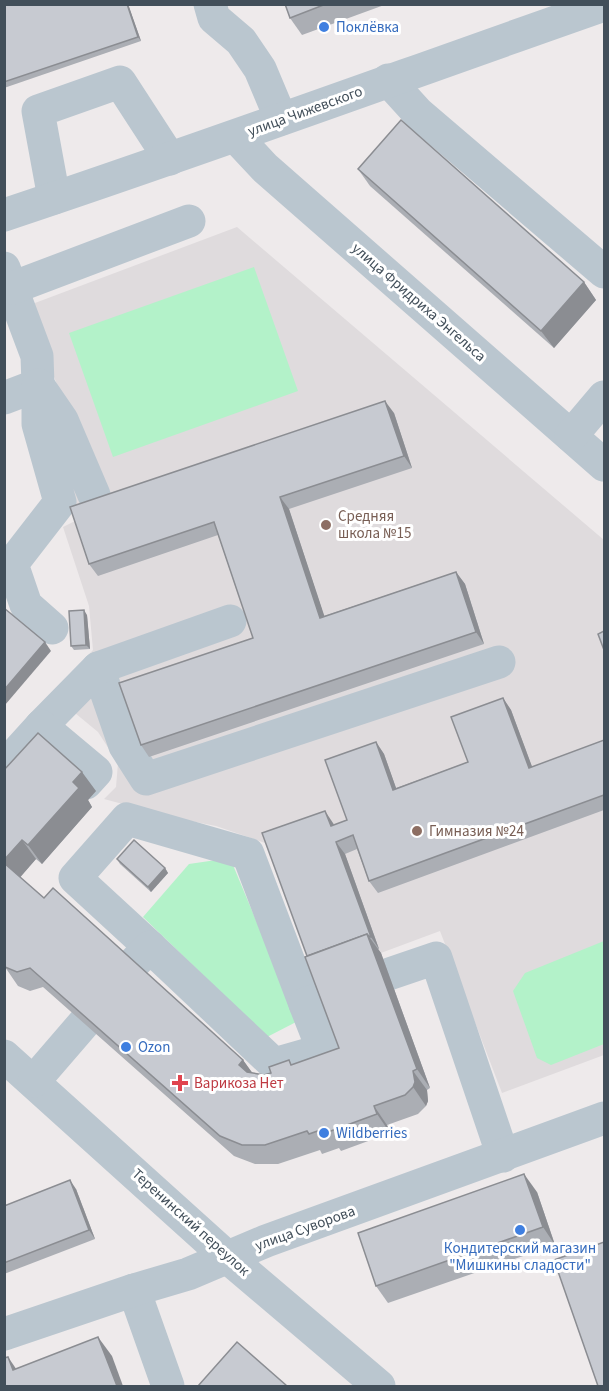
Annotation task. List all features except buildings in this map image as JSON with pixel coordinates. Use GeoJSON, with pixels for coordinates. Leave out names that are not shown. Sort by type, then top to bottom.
{"type":"FeatureCollection","features":[{"type":"Feature","properties":{"kind":"street"},"geometry":{"type":"LineString","coordinates":[[210,4],[214,18],[241,41],[260,69],[281,119]]}},
{"type":"Feature","properties":{"kind":"street","name":"улица Чижевского"},"geometry":{"type":"LineString","coordinates":[[4,215],[236,137],[388,80],[604,5]]}},
{"type":"Feature","properties":{"kind":"street"},"geometry":{"type":"LineString","coordinates":[[388,80],[418,113],[604,272]]}},
{"type":"Feature","properties":{"kind":"street"},"geometry":{"type":"LineString","coordinates":[[54,198],[38,111],[120,82],[170,159]]}},
{"type":"Feature","properties":{"kind":"street","name":"улица Фридриха Энгельса"},"geometry":{"type":"LineString","coordinates":[[236,137],[265,168],[604,465]]}},
{"type":"Feature","properties":{"kind":"street"},"geometry":{"type":"LineString","coordinates":[[52,628],[26,605],[12,564],[60,502],[38,424],[37,356],[8,278],[189,221]]}},
{"type":"Feature","properties":{"kind":"street"},"geometry":{"type":"LineString","coordinates":[[4,398],[38,385]]}},
{"type":"Feature","properties":{"kind":"street"},"geometry":{"type":"LineString","coordinates":[[38,385],[62,420],[94,495]]}},
{"type":"Feature","properties":{"kind":"street"},"geometry":{"type":"LineString","coordinates":[[571,436],[604,397]]}},
{"type":"Feature","properties":{"kind":"street"},"geometry":{"type":"LineString","coordinates":[[6,763],[98,668],[230,621]]}},
{"type":"Feature","properties":{"kind":"street"},"geometry":{"type":"LineString","coordinates":[[98,668],[125,746],[146,779],[499,662]]}},
{"type":"Feature","properties":{"kind":"street"},"geometry":{"type":"LineString","coordinates":[[41,726],[96,772],[86,783]]}},
{"type":"Feature","properties":{"kind":"street"},"geometry":{"type":"LineString","coordinates":[[126,819],[248,854],[316,1000],[323,1050],[274,1064],[141,956],[75,878],[126,819]]}},
{"type":"Feature","properties":{"kind":"street"},"geometry":{"type":"LineString","coordinates":[[389,974],[436,958],[503,1156]]}},
{"type":"Feature","properties":{"kind":"street"},"geometry":{"type":"LineString","coordinates":[[34,1081],[84,1023]]}},
{"type":"Feature","properties":{"kind":"street","name":"Теренинский переулок"},"geometry":{"type":"LineString","coordinates":[[4,1056],[227,1257],[379,1386]]}},
{"type":"Feature","properties":{"kind":"street","name":"улица Суворова"},"geometry":{"type":"LineString","coordinates":[[4,1334],[188,1274],[227,1257],[604,1118]]}},
{"type":"Feature","properties":{"kind":"street"},"geometry":{"type":"LineString","coordinates":[[134,1290],[168,1386]]}},
{"type":"Feature","properties":{"kind":"shaded area","name":"Средняя школа №15"},"geometry":{"type":"Polygon","coordinates":[[[237,227],[604,540],[604,1055],[502,1093],[440,931],[319,976],[271,845],[216,826],[175,818],[104,799],[116,787],[118,763],[98,732],[52,694],[93,650],[89,606],[63,527],[79,519],[56,424],[69,416],[27,306],[237,227]]]}},
{"type":"Feature","properties":{"kind":"green space"},"geometry":{"type":"Polygon","coordinates":[[[254,267],[298,391],[113,457],[69,333],[254,267]]]}},
{"type":"Feature","properties":{"kind":"green space"},"geometry":{"type":"Polygon","coordinates":[[[230,858],[298,1021],[267,1037],[143,917],[189,864],[230,858]]]}},
{"type":"Feature","properties":{"kind":"green space"},"geometry":{"type":"Polygon","coordinates":[[[604,941],[604,1044],[551,1065],[537,1058],[513,991],[525,973],[604,941]]]}},
{"type":"Feature","properties":{"kind":"place","name":"Поклёвка"},"geometry":{"type":"Point","coordinates":[324,27]}},
{"type":"Feature","properties":{"kind":"place","name":"Средняя школа №15"},"geometry":{"type":"Point","coordinates":[326,525]}},
{"type":"Feature","properties":{"kind":"place","name":"Гимназия №24"},"geometry":{"type":"Point","coordinates":[417,831]}},
{"type":"Feature","properties":{"kind":"place","name":"Ozon"},"geometry":{"type":"Point","coordinates":[126,1047]}},
{"type":"Feature","properties":{"kind":"place","name":"Варикоза Нет"},"geometry":{"type":"Point","coordinates":[180,1083]}},
{"type":"Feature","properties":{"kind":"place","name":"Wildberries"},"geometry":{"type":"Point","coordinates":[324,1133]}},
{"type":"Feature","properties":{"kind":"place","name":"Кондитерский магазин \"Мишкины сладости\""},"geometry":{"type":"Point","coordinates":[520,1230]}}]}
